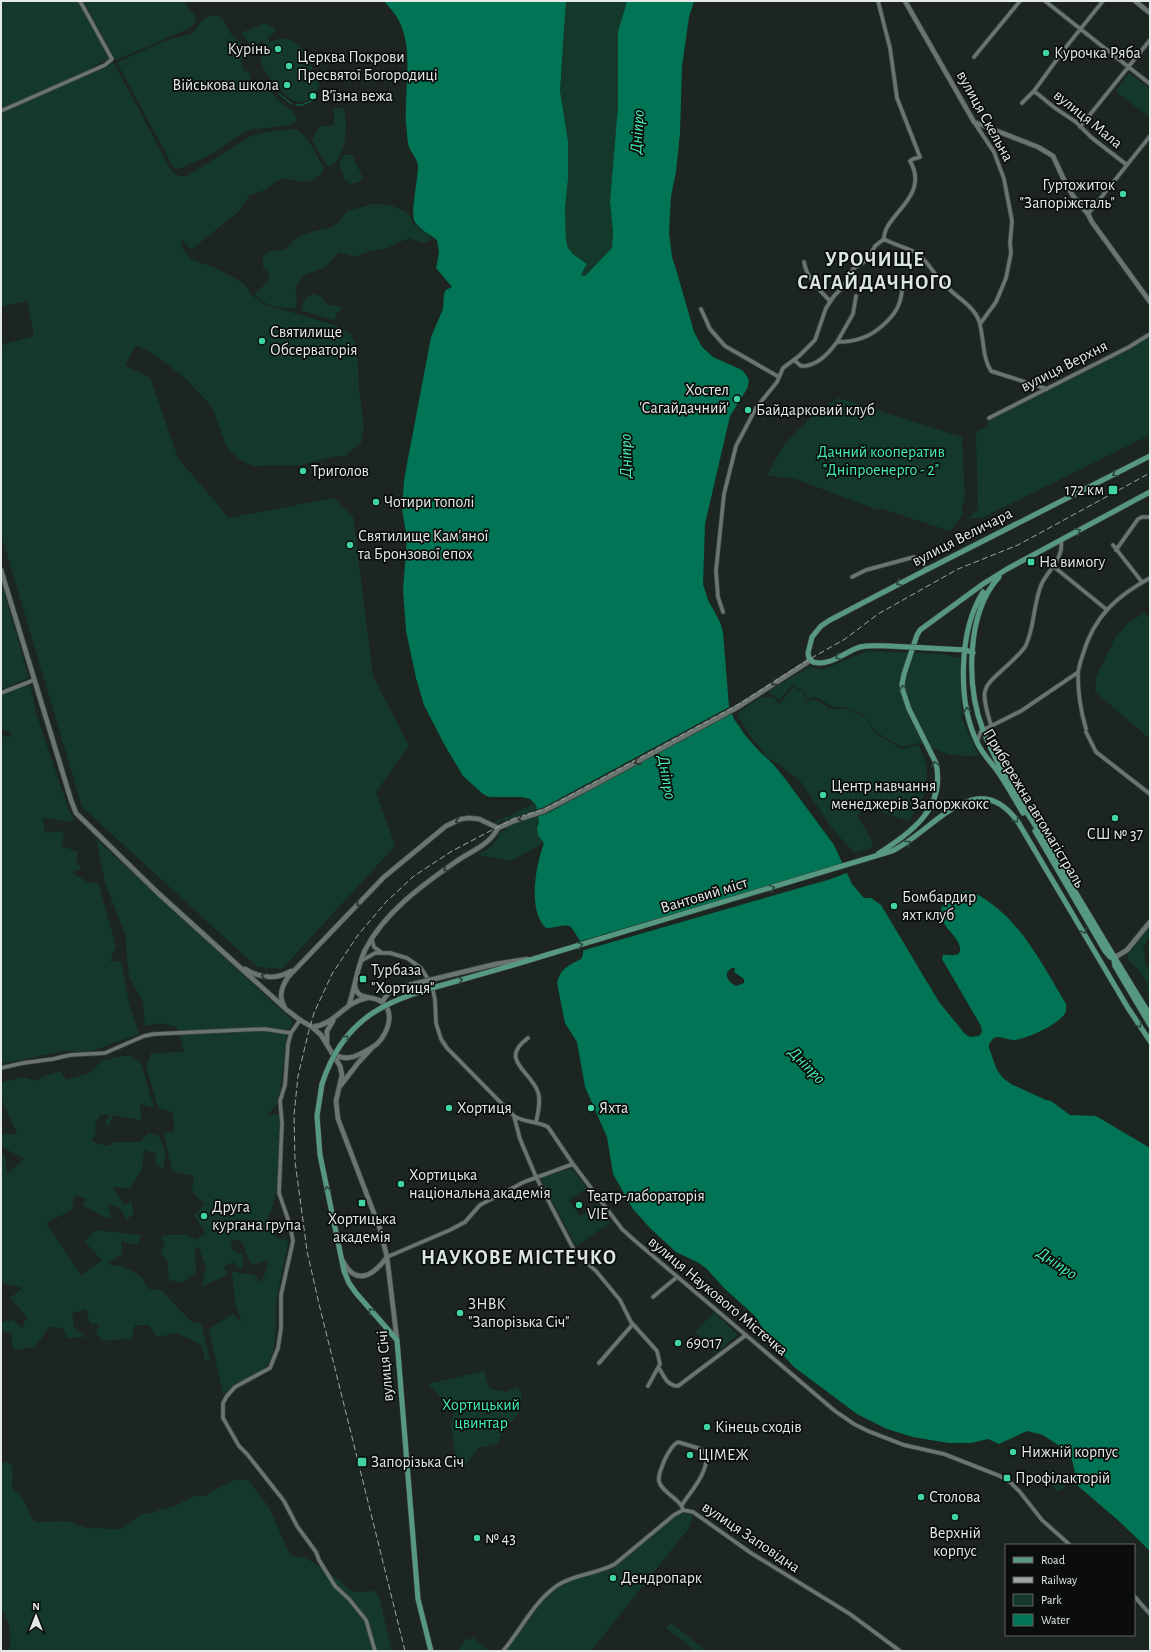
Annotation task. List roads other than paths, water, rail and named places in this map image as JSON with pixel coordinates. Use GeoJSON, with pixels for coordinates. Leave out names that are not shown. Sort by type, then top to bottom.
{"type":"FeatureCollection","features":[{"type":"Feature","properties":{"kind":"main road","name":"вулиця Скельна"},"geometry":{"type":"LineString","coordinates":[[905,1],[915,16],[974,122]]}},
{"type":"Feature","properties":{"kind":"main road"},"geometry":{"type":"LineString","coordinates":[[1135,1],[1150,13]]}},
{"type":"Feature","properties":{"kind":"main road"},"geometry":{"type":"LineString","coordinates":[[974,122],[1038,147],[1051,154],[1057,162],[1065,182],[1073,196],[1088,214],[1092,222],[1150,302]]}},
{"type":"Feature","properties":{"kind":"main road","name":"вулиця Величара"},"geometry":{"type":"LineString","coordinates":[[809,661],[808,653],[810,642],[815,632],[821,626],[857,605],[1150,456]]}},
{"type":"Feature","properties":{"kind":"main road"},"geometry":{"type":"LineString","coordinates":[[872,858],[903,837],[918,823],[928,811],[937,792],[938,772],[936,763],[916,725],[906,700],[902,684],[917,635],[924,626],[983,584],[1007,569],[1150,492]]}},
{"type":"Feature","properties":{"kind":"main road"},"geometry":{"type":"LineString","coordinates":[[996,580],[1007,569]]}},
{"type":"Feature","properties":{"kind":"main road"},"geometry":{"type":"LineString","coordinates":[[1,570],[76,813],[158,893],[287,1010],[321,1035],[331,1052],[338,1056],[347,1058],[356,1056],[377,1044]]}},
{"type":"Feature","properties":{"kind":"main road","name":"Прибережна автомагістраль"},"geometry":{"type":"LineString","coordinates":[[996,580],[985,589],[976,604],[968,634],[965,658],[965,702],[970,724],[977,742],[1029,821],[1105,951],[1114,958]]}},
{"type":"Feature","properties":{"kind":"main road","name":"Прибережна автомагістраль"},"geometry":{"type":"LineString","coordinates":[[996,580],[981,604],[976,624],[973,653],[972,674],[974,693],[983,729],[1009,781],[1114,958],[1150,1015]]}},
{"type":"Feature","properties":{"kind":"main road"},"geometry":{"type":"LineString","coordinates":[[349,1005],[361,961],[372,940],[389,918],[410,897],[455,862],[484,845],[497,827],[544,811],[592,786],[738,707],[809,661],[820,663],[829,661],[860,647],[889,646],[966,650],[973,653]]}},
{"type":"Feature","properties":{"kind":"main road"},"geometry":{"type":"LineString","coordinates":[[872,858],[892,851],[910,842],[948,811],[964,801],[982,799],[990,800],[1004,807],[1018,822],[1128,1008],[1150,1041]]}},
{"type":"Feature","properties":{"kind":"main road"},"geometry":{"type":"LineString","coordinates":[[287,1010],[282,1004],[281,990],[288,977],[384,878],[446,826],[462,819],[470,818],[479,819],[497,827]]}},
{"type":"Feature","properties":{"kind":"main road","name":"Вантовий міст"},"geometry":{"type":"LineString","coordinates":[[397,1340],[349,1283],[340,1255],[320,1155],[318,1134],[318,1101],[322,1084],[332,1058],[347,1036],[368,1015],[394,1000],[872,858]]}},
{"type":"Feature","properties":{"kind":"main road"},"geometry":{"type":"LineString","coordinates":[[1114,958],[1127,950],[1150,922]]}},
{"type":"Feature","properties":{"kind":"main road"},"geometry":{"type":"LineString","coordinates":[[382,1002],[389,992],[409,985],[496,964],[543,956]]}},
{"type":"Feature","properties":{"kind":"main road","name":"Прибережна автомагістраль"},"geometry":{"type":"LineString","coordinates":[[1114,958],[1115,966],[1150,1025]]}},
{"type":"Feature","properties":{"kind":"main road"},"geometry":{"type":"LineString","coordinates":[[235,962],[247,970],[265,977],[281,976],[295,969]]}},
{"type":"Feature","properties":{"kind":"main road"},"geometry":{"type":"LineString","coordinates":[[340,1086],[358,1063],[377,1044],[386,1030],[389,1017],[387,1007],[382,1002],[363,996],[357,992],[356,982]]}},
{"type":"Feature","properties":{"kind":"main road"},"geometry":{"type":"LineString","coordinates":[[312,1027],[325,1024],[349,1005],[370,997]]}},
{"type":"Feature","properties":{"kind":"main road"},"geometry":{"type":"LineString","coordinates":[[327,1043],[327,1031],[336,1016]]}},
{"type":"Feature","properties":{"kind":"main road","name":"вулиця Січі"},"geometry":{"type":"LineString","coordinates":[[331,1052],[342,1070],[336,1101],[338,1119],[376,1216],[387,1257],[397,1340],[418,1599],[431,1651]]}},
{"type":"Feature","properties":{"kind":"main road"},"geometry":{"type":"LineString","coordinates":[[340,1255],[349,1270],[357,1275],[366,1276],[374,1272],[387,1257]]}},
{"type":"Feature","properties":{"kind":"street"},"geometry":{"type":"LineString","coordinates":[[1,111],[105,65],[112,58],[80,1]]}},
{"type":"Feature","properties":{"kind":"street"},"geometry":{"type":"LineString","coordinates":[[878,1],[890,48],[897,98],[920,157],[910,161],[915,175],[915,182],[907,203],[885,231],[884,239]]}},
{"type":"Feature","properties":{"kind":"street"},"geometry":{"type":"LineString","coordinates":[[974,57],[1020,1]]}},
{"type":"Feature","properties":{"kind":"street"},"geometry":{"type":"LineString","coordinates":[[1045,1],[1150,84]]}},
{"type":"Feature","properties":{"kind":"street"},"geometry":{"type":"LineString","coordinates":[[1022,103],[1034,91],[1104,1]]}},
{"type":"Feature","properties":{"kind":"street"},"geometry":{"type":"LineString","coordinates":[[1080,127],[1150,40]]}},
{"type":"Feature","properties":{"kind":"street","name":"вулиця Мала"},"geometry":{"type":"LineString","coordinates":[[1034,91],[1127,165]]}},
{"type":"Feature","properties":{"kind":"street","name":"вулиця Скельна"},"geometry":{"type":"LineString","coordinates":[[974,122],[994,152],[1004,179],[1012,221],[1010,243],[1011,253],[1006,278],[996,302],[980,324]]}},
{"type":"Feature","properties":{"kind":"street"},"geometry":{"type":"LineString","coordinates":[[1088,214],[1150,136]]}},
{"type":"Feature","properties":{"kind":"street"},"geometry":{"type":"LineString","coordinates":[[723,612],[718,597],[716,571],[724,494],[736,446],[756,408],[769,393],[785,366],[794,360],[815,340],[826,308],[830,301],[844,286],[853,269],[867,260],[877,243],[884,239]]}},
{"type":"Feature","properties":{"kind":"street"},"geometry":{"type":"LineString","coordinates":[[884,239],[916,253],[927,263],[946,287],[974,312],[980,324],[988,364],[991,371],[1047,388]]}},
{"type":"Feature","properties":{"kind":"street"},"geometry":{"type":"LineString","coordinates":[[804,262],[810,278],[830,301]]}},
{"type":"Feature","properties":{"kind":"street"},"geometry":{"type":"LineString","coordinates":[[837,342],[845,342],[863,338],[888,319],[899,304],[904,280]]}},
{"type":"Feature","properties":{"kind":"street"},"geometry":{"type":"LineString","coordinates":[[794,360],[801,366],[813,364],[822,358],[837,342],[853,314],[856,296]]}},
{"type":"Feature","properties":{"kind":"street"},"geometry":{"type":"LineString","coordinates":[[701,309],[710,330],[725,346],[779,377]]}},
{"type":"Feature","properties":{"kind":"street","name":"вулиця Верхня"},"geometry":{"type":"LineString","coordinates":[[989,418],[1129,347],[1150,334]]}},
{"type":"Feature","properties":{"kind":"street"},"geometry":{"type":"LineString","coordinates":[[1116,550],[1138,519],[1142,517],[1150,517]]}},
{"type":"Feature","properties":{"kind":"street"},"geometry":{"type":"LineString","coordinates":[[991,725],[985,705],[984,691],[992,679],[1021,652],[1026,645],[1037,595],[1061,553],[1061,540]]}},
{"type":"Feature","properties":{"kind":"street"},"geometry":{"type":"LineString","coordinates":[[1113,545],[1142,582]]}},
{"type":"Feature","properties":{"kind":"street"},"geometry":{"type":"LineString","coordinates":[[852,577],[866,570],[914,557],[919,558],[926,570]]}},
{"type":"Feature","properties":{"kind":"street"},"geometry":{"type":"LineString","coordinates":[[1053,566],[1106,609]]}},
{"type":"Feature","properties":{"kind":"street"},"geometry":{"type":"LineString","coordinates":[[1150,578],[1117,599],[1106,609],[1093,630],[1084,649],[1077,673],[1082,714],[1086,731],[1096,752],[1150,794]]}},
{"type":"Feature","properties":{"kind":"street"},"geometry":{"type":"LineString","coordinates":[[977,742],[979,732],[983,729],[1017,713],[1077,673]]}},
{"type":"Feature","properties":{"kind":"street"},"geometry":{"type":"LineString","coordinates":[[1,692],[34,680]]}},
{"type":"Feature","properties":{"kind":"street"},"geometry":{"type":"LineString","coordinates":[[372,940],[374,947],[381,952]]}},
{"type":"Feature","properties":{"kind":"street"},"geometry":{"type":"LineString","coordinates":[[361,961],[367,956],[381,952]]}},
{"type":"Feature","properties":{"kind":"street","name":"вулиця Наукового Містечка"},"geometry":{"type":"LineString","coordinates":[[381,952],[407,958],[421,968],[433,990],[436,1000],[436,1023],[440,1039],[447,1048],[514,1116],[520,1120],[536,1122],[548,1127],[573,1164],[622,1229],[677,1277],[835,1410],[854,1424],[904,1445],[944,1454],[1000,1476],[1011,1483],[1042,1520],[1069,1544]]}},
{"type":"Feature","properties":{"kind":"street"},"geometry":{"type":"LineString","coordinates":[[300,1020],[291,1033],[288,1044],[285,1085],[280,1101],[282,1123],[279,1178],[280,1197],[290,1225],[293,1246],[281,1295],[281,1328],[278,1348],[270,1368],[235,1387],[227,1396],[223,1403],[223,1418],[239,1446],[284,1501],[297,1526],[316,1552],[319,1560],[335,1586],[349,1599],[366,1620],[375,1651]]}},
{"type":"Feature","properties":{"kind":"street"},"geometry":{"type":"LineString","coordinates":[[1,1073],[3,1068],[23,1063],[70,1055],[105,1053],[144,1036],[154,1034],[264,1029],[291,1033]]}},
{"type":"Feature","properties":{"kind":"street"},"geometry":{"type":"LineString","coordinates":[[528,1038],[518,1047],[515,1054],[523,1072],[537,1091],[538,1111],[536,1122]]}},
{"type":"Feature","properties":{"kind":"street"},"geometry":{"type":"LineString","coordinates":[[514,1116],[520,1139],[536,1177],[575,1252],[596,1271],[620,1300],[633,1324],[657,1351],[660,1364],[659,1368],[648,1386]]}},
{"type":"Feature","properties":{"kind":"street"},"geometry":{"type":"LineString","coordinates":[[387,1257],[450,1230],[464,1222],[480,1205],[524,1182],[573,1164]]}},
{"type":"Feature","properties":{"kind":"street"},"geometry":{"type":"LineString","coordinates":[[653,1297],[677,1277]]}},
{"type":"Feature","properties":{"kind":"street"},"geometry":{"type":"LineString","coordinates":[[599,1363],[633,1324]]}},
{"type":"Feature","properties":{"kind":"street"},"geometry":{"type":"LineString","coordinates":[[659,1368],[669,1384],[678,1386],[746,1335]]}},
{"type":"Feature","properties":{"kind":"street"},"geometry":{"type":"LineString","coordinates":[[682,1505],[702,1473],[707,1460],[706,1454],[701,1449],[678,1442],[674,1444],[667,1454],[659,1475],[659,1479],[660,1487],[682,1505],[683,1510]]}},
{"type":"Feature","properties":{"kind":"street","name":"вулиця Заповідна"},"geometry":{"type":"LineString","coordinates":[[503,1651],[539,1603],[554,1588],[564,1582],[611,1566],[629,1553],[674,1515],[683,1510],[693,1512],[750,1553],[850,1614],[900,1651]]}},
{"type":"Feature","properties":{"kind":"street"},"geometry":{"type":"LineString","coordinates":[[1135,1597],[1150,1614]]}},
{"type":"Feature","properties":{"kind":"water","name":"Дніпро"},"geometry":{"type":"Polygon","coordinates":[[[384,1],[566,1],[560,91],[568,141],[568,179],[565,209],[566,240],[568,248],[573,254],[587,264],[581,275],[585,276],[612,248],[613,233],[610,201],[618,106],[618,32],[627,1],[694,1],[689,17],[682,67],[680,133],[676,172],[671,196],[669,232],[672,257],[694,332],[702,347],[713,357],[742,370],[749,381],[747,389],[730,416],[705,524],[703,584],[708,600],[720,622],[723,632],[729,707],[734,719],[745,735],[786,780],[834,845],[852,884],[864,898],[871,898],[881,905],[939,1002],[965,1034],[970,1037],[979,1036],[982,1032],[981,1026],[942,959],[943,955],[955,955],[960,951],[956,939],[943,921],[941,915],[942,908],[952,896],[960,892],[971,892],[985,899],[998,909],[1021,933],[1066,1004],[1066,1012],[1056,1022],[1042,1031],[1013,1040],[998,1037],[992,1040],[989,1048],[997,1070],[1003,1078],[1011,1084],[1051,1101],[1070,1115],[1096,1116],[1150,1148],[1150,1551],[1120,1522],[1078,1486],[1072,1460],[1061,1447],[1043,1435],[1027,1431],[999,1444],[988,1439],[971,1443],[948,1443],[913,1437],[887,1429],[857,1414],[794,1367],[771,1342],[755,1316],[724,1288],[707,1269],[699,1263],[676,1252],[651,1229],[633,1209],[613,1174],[607,1137],[585,1087],[577,1042],[565,1023],[557,983],[560,974],[563,971],[581,959],[583,955],[582,947],[571,927],[565,926],[546,928],[540,920],[537,910],[535,899],[536,875],[544,843],[538,835],[537,828],[539,822],[536,805],[530,799],[522,797],[489,797],[483,794],[463,776],[444,744],[424,705],[416,678],[406,631],[403,589],[407,539],[402,509],[404,480],[431,337],[443,309],[444,294],[446,290],[452,287],[436,268],[439,253],[437,240],[421,229],[414,220],[413,216],[418,166],[407,139],[406,44],[404,32],[399,21],[384,1]],[[732,968],[727,972],[727,977],[736,986],[744,983],[744,979],[734,972],[735,968],[732,968]]]}},
{"type":"Feature","properties":{"kind":"waterway"},"geometry":{"type":"LineString","coordinates":[[279,94],[292,104]]}},
{"type":"Feature","properties":{"kind":"waterway"},"geometry":{"type":"LineString","coordinates":[[296,105],[302,105],[313,100]]}},
{"type":"Feature","properties":{"kind":"railway"},"geometry":{"type":"LineString","coordinates":[[405,1651],[307,1251],[295,1161],[294,1115],[298,1076],[314,1013],[332,974],[358,935],[386,902],[414,876],[452,851],[515,818],[545,809],[632,762],[739,704],[808,660],[845,639],[878,614],[958,569],[1018,545],[1150,473]]}},
{"type":"Feature","properties":{"kind":"place","name":"Курінь"},"geometry":{"type":"Point","coordinates":[278,49]}},
{"type":"Feature","properties":{"kind":"place","name":"Курочка Ряба"},"geometry":{"type":"Point","coordinates":[1046,53]}},
{"type":"Feature","properties":{"kind":"place","name":"Церква Покрови Пресвятої Богородиці"},"geometry":{"type":"Point","coordinates":[289,66]}},
{"type":"Feature","properties":{"kind":"place","name":"Військова школа"},"geometry":{"type":"Point","coordinates":[287,85]}},
{"type":"Feature","properties":{"kind":"place","name":"В'їзна вежа"},"geometry":{"type":"Point","coordinates":[313,96]}},
{"type":"Feature","properties":{"kind":"place","name":"Гуртожиток \"Запоріжсталь\""},"geometry":{"type":"Point","coordinates":[1123,194]}},
{"type":"Feature","properties":{"kind":"place","name":"Святилище Обсерваторія"},"geometry":{"type":"Point","coordinates":[262,341]}},
{"type":"Feature","properties":{"kind":"place","name":"Хостел 'Сагайдачний'"},"geometry":{"type":"Point","coordinates":[737,399]}},
{"type":"Feature","properties":{"kind":"place","name":"Байдарковий клуб"},"geometry":{"type":"Point","coordinates":[748,410]}},
{"type":"Feature","properties":{"kind":"place","name":"Триголов"},"geometry":{"type":"Point","coordinates":[303,471]}},
{"type":"Feature","properties":{"kind":"place","name":"172 км"},"geometry":{"type":"Point","coordinates":[1113,490]}},
{"type":"Feature","properties":{"kind":"place","name":"Чотири тополі"},"geometry":{"type":"Point","coordinates":[376,502]}},
{"type":"Feature","properties":{"kind":"place","name":"Святилище Кам'яної та Бронзової епох"},"geometry":{"type":"Point","coordinates":[350,545]}},
{"type":"Feature","properties":{"kind":"place","name":"На вимогу"},"geometry":{"type":"Point","coordinates":[1031,562]}},
{"type":"Feature","properties":{"kind":"place","name":"Центр навчання менеджерів Запоржкокс"},"geometry":{"type":"Point","coordinates":[823,795]}},
{"type":"Feature","properties":{"kind":"place","name":"СШ № 37"},"geometry":{"type":"Point","coordinates":[1115,818]}},
{"type":"Feature","properties":{"kind":"place","name":"Бомбардир яхт клуб"},"geometry":{"type":"Point","coordinates":[894,906]}},
{"type":"Feature","properties":{"kind":"place","name":"Турбаза \"Хортиця\""},"geometry":{"type":"Point","coordinates":[363,979]}},
{"type":"Feature","properties":{"kind":"place","name":"Хортиця"},"geometry":{"type":"Point","coordinates":[449,1108]}},
{"type":"Feature","properties":{"kind":"place","name":"Яхта"},"geometry":{"type":"Point","coordinates":[591,1108]}},
{"type":"Feature","properties":{"kind":"place","name":"Хортицька національна академія"},"geometry":{"type":"Point","coordinates":[401,1184]}},
{"type":"Feature","properties":{"kind":"place","name":"Хортицька академія"},"geometry":{"type":"Point","coordinates":[362,1203]}},
{"type":"Feature","properties":{"kind":"place","name":"Театр-лабораторія VIE"},"geometry":{"type":"Point","coordinates":[579,1205]}},
{"type":"Feature","properties":{"kind":"place","name":"Друга кургана група"},"geometry":{"type":"Point","coordinates":[204,1216]}},
{"type":"Feature","properties":{"kind":"place","name":"ЗНВК \"Запорізька Січ\""},"geometry":{"type":"Point","coordinates":[460,1313]}},
{"type":"Feature","properties":{"kind":"place","name":"69017"},"geometry":{"type":"Point","coordinates":[678,1343]}},
{"type":"Feature","properties":{"kind":"place","name":"Кінець сходів"},"geometry":{"type":"Point","coordinates":[707,1427]}},
{"type":"Feature","properties":{"kind":"place","name":"Нижній корпус"},"geometry":{"type":"Point","coordinates":[1013,1452]}},
{"type":"Feature","properties":{"kind":"place","name":"ЦІМЕЖ"},"geometry":{"type":"Point","coordinates":[690,1455]}},
{"type":"Feature","properties":{"kind":"place","name":"Запорізька Січ"},"geometry":{"type":"Point","coordinates":[362,1462]}},
{"type":"Feature","properties":{"kind":"place","name":"Профілакторій"},"geometry":{"type":"Point","coordinates":[1007,1478]}},
{"type":"Feature","properties":{"kind":"place","name":"Столова"},"geometry":{"type":"Point","coordinates":[921,1497]}},
{"type":"Feature","properties":{"kind":"place","name":"Верхній корпус"},"geometry":{"type":"Point","coordinates":[955,1517]}},
{"type":"Feature","properties":{"kind":"place","name":"№ 43"},"geometry":{"type":"Point","coordinates":[477,1538]}},
{"type":"Feature","properties":{"kind":"place","name":"Дендропарк"},"geometry":{"type":"Point","coordinates":[613,1578]}},
{"type":"Feature","properties":{"kind":"district","name":"УРОЧИЩЕ САГАЙДАЧНОГО"},"geometry":{"type":"Point","coordinates":[875,272]}},
{"type":"Feature","properties":{"kind":"district","name":"НАУКОВЕ МІСТЕЧКО"},"geometry":{"type":"Point","coordinates":[519,1258]}},
{"type":"Feature","properties":{"kind":"park label","name":"Дачний кооператив \"Дніпроенерго - 2\""},"geometry":{"type":"Point","coordinates":[881,461]}},
{"type":"Feature","properties":{"kind":"park label","name":"Хортицький цвинтар"},"geometry":{"type":"Point","coordinates":[481,1414]}}]}
